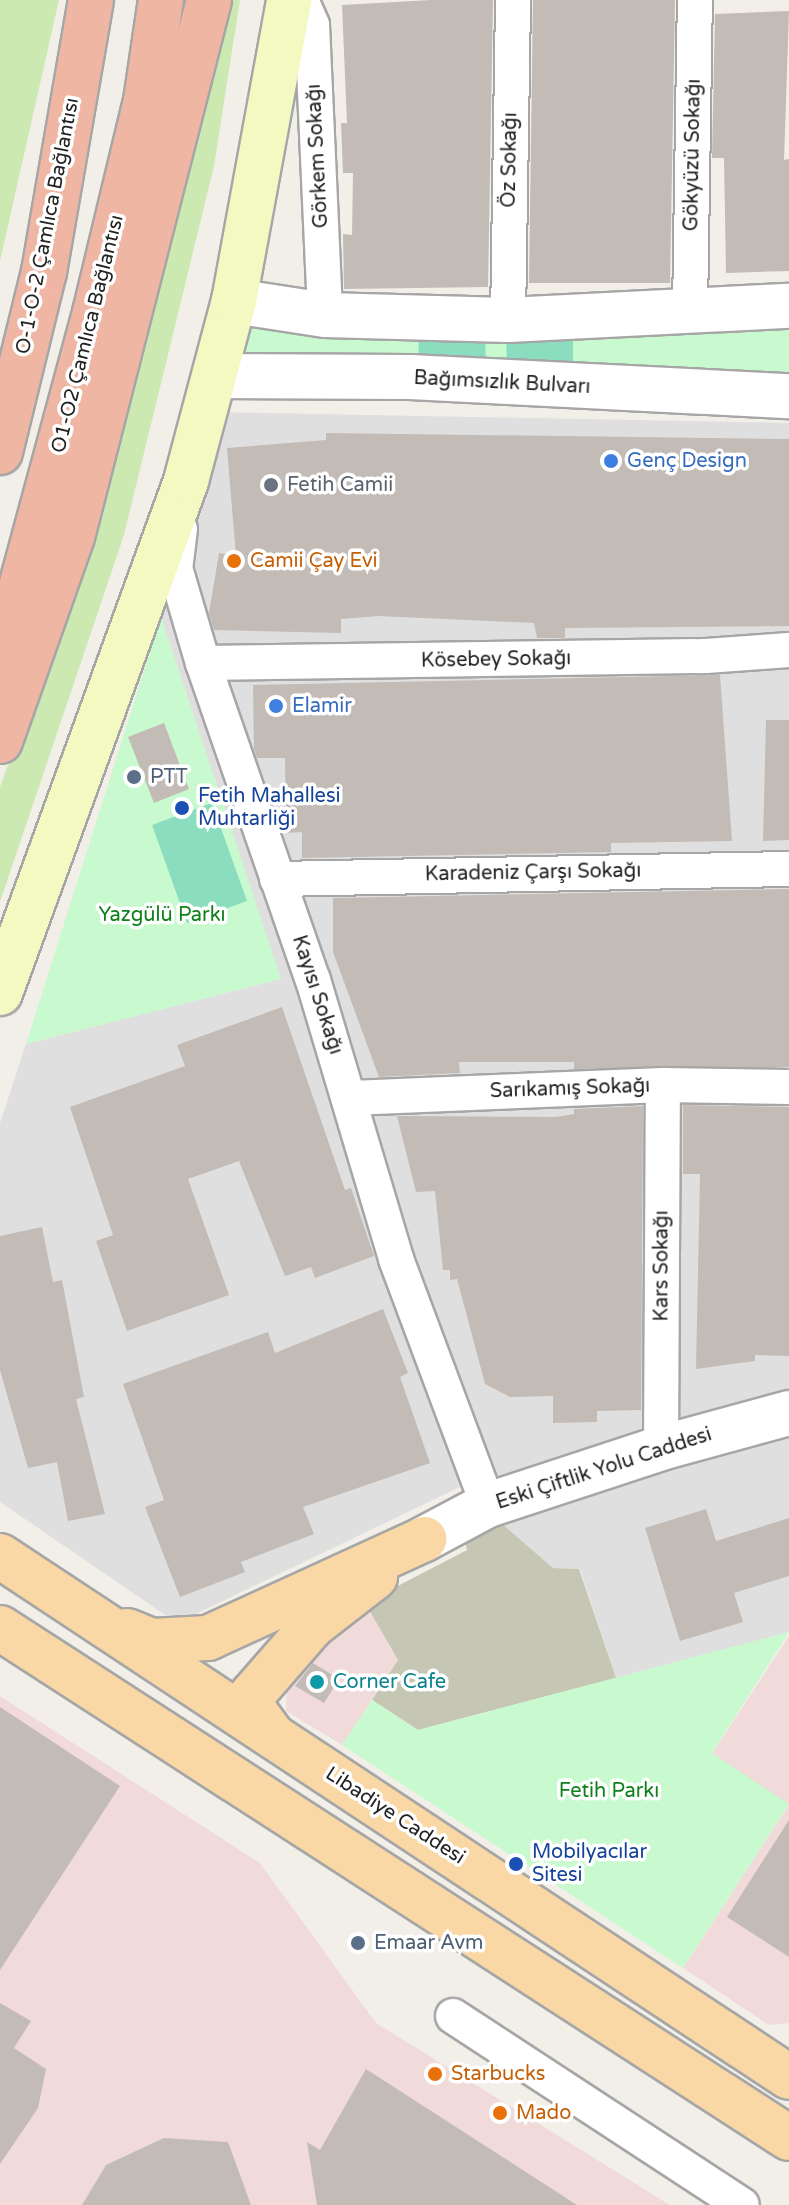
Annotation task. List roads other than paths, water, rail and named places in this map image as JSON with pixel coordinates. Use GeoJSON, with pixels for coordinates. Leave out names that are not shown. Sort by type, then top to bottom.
{"type":"FeatureCollection","features":[{"type":"Feature","properties":{"kind":"highway","name":"O-1-O-2 Çamlıca Bağlantısı"},"geometry":{"type":"LineString","coordinates":[[0,452],[44,272],[91,0]]}},
{"type":"Feature","properties":{"kind":"highway","name":"O1-O2 Çamlıca Bağlantısı"},"geometry":{"type":"LineString","coordinates":[[0,665],[95,313],[146,101],[161,0]]}},
{"type":"Feature","properties":{"kind":"highway"},"geometry":{"type":"LineString","coordinates":[[0,741],[72,537],[209,0]]}},
{"type":"Feature","properties":{"kind":"main road"},"geometry":{"type":"LineString","coordinates":[[0,993],[186,481],[234,301],[289,0]]}},
{"type":"Feature","properties":{"kind":"main road"},"geometry":{"type":"LineString","coordinates":[[76,1611],[152,1641],[180,1643],[208,1638],[292,1596],[424,1539]]}},
{"type":"Feature","properties":{"kind":"main road"},"geometry":{"type":"LineString","coordinates":[[205,1719],[312,1626],[424,1539]]}},
{"type":"Feature","properties":{"kind":"main road"},"geometry":{"type":"LineString","coordinates":[[0,1556],[76,1611],[205,1719],[789,2138]]}},
{"type":"Feature","properties":{"kind":"main road"},"geometry":{"type":"LineString","coordinates":[[205,1719],[246,1636],[292,1596]]}},
{"type":"Feature","properties":{"kind":"main road"},"geometry":{"type":"LineString","coordinates":[[0,1628],[205,1719]]}},
{"type":"Feature","properties":{"kind":"main road","name":"Libadiye Caddesi"},"geometry":{"type":"LineString","coordinates":[[205,1719],[253,1709],[272,1735],[789,2077]]}},
{"type":"Feature","properties":{"kind":"street","name":"Görkem Sokağı"},"geometry":{"type":"LineString","coordinates":[[301,0],[312,25],[325,315]]}},
{"type":"Feature","properties":{"kind":"street","name":"Öz Sokağı"},"geometry":{"type":"LineString","coordinates":[[508,320],[513,0]]}},
{"type":"Feature","properties":{"kind":"street","name":"Gökyüzü Sokağı"},"geometry":{"type":"LineString","coordinates":[[690,311],[695,0]]}},
{"type":"Feature","properties":{"kind":"street"},"geometry":{"type":"LineString","coordinates":[[234,301],[325,315],[508,320],[789,306]]}},
{"type":"Feature","properties":{"kind":"street","name":"Bağımsızlık Bulvarı"},"geometry":{"type":"LineString","coordinates":[[215,376],[410,377],[789,396]]}},
{"type":"Feature","properties":{"kind":"street","name":"Kayısı Sokağı"},"geometry":{"type":"LineString","coordinates":[[186,481],[175,568],[203,663],[351,1098],[396,1259],[488,1505]]}},
{"type":"Feature","properties":{"kind":"street","name":"Kösebey Sokağı"},"geometry":{"type":"LineString","coordinates":[[203,663],[690,657],[789,650]]}},
{"type":"Feature","properties":{"kind":"street","name":"Karadeniz Çarşı Sokağı"},"geometry":{"type":"LineString","coordinates":[[277,879],[789,869]]}},
{"type":"Feature","properties":{"kind":"street","name":"Sarıkamış Sokağı"},"geometry":{"type":"LineString","coordinates":[[351,1098],[663,1085],[789,1087]]}},
{"type":"Feature","properties":{"kind":"street","name":"Kars Sokağı"},"geometry":{"type":"LineString","coordinates":[[661,1448],[663,1085]]}},
{"type":"Feature","properties":{"kind":"street","name":"Eski Çiftlik Yolu Caddesi"},"geometry":{"type":"LineString","coordinates":[[424,1539],[488,1505],[661,1448],[789,1413]]}},
{"type":"Feature","properties":{"kind":"street"},"geometry":{"type":"LineString","coordinates":[[453,2016],[742,2205]]}},
{"type":"Feature","properties":{"kind":"place","name":"Genç Design"},"geometry":{"type":"Point","coordinates":[611,461]}},
{"type":"Feature","properties":{"kind":"place","name":"Fetih Camii"},"geometry":{"type":"Point","coordinates":[271,485]}},
{"type":"Feature","properties":{"kind":"place","name":"Camii Çay Evi"},"geometry":{"type":"Point","coordinates":[234,561]}},
{"type":"Feature","properties":{"kind":"place","name":"Elamir"},"geometry":{"type":"Point","coordinates":[276,706]}},
{"type":"Feature","properties":{"kind":"place","name":"PTT"},"geometry":{"type":"Point","coordinates":[134,777]}},
{"type":"Feature","properties":{"kind":"place","name":"Fetih Mahallesi Muhtarliği"},"geometry":{"type":"Point","coordinates":[182,808]}},
{"type":"Feature","properties":{"kind":"place","name":"Corner Cafe"},"geometry":{"type":"Point","coordinates":[317,1682]}},
{"type":"Feature","properties":{"kind":"place","name":"Mobilyacılar Sitesi"},"geometry":{"type":"Point","coordinates":[516,1864]}},
{"type":"Feature","properties":{"kind":"place","name":"Emaar Avm"},"geometry":{"type":"Point","coordinates":[358,1943]}},
{"type":"Feature","properties":{"kind":"place","name":"Starbucks"},"geometry":{"type":"Point","coordinates":[435,2074]}},
{"type":"Feature","properties":{"kind":"place","name":"Mado"},"geometry":{"type":"Point","coordinates":[500,2113]}},
{"type":"Feature","properties":{"kind":"park label","name":"Yazgülü Parkı"},"geometry":{"type":"Point","coordinates":[162,915]}},
{"type":"Feature","properties":{"kind":"park label","name":"Fetih Parkı"},"geometry":{"type":"Point","coordinates":[609,1791]}}]}
